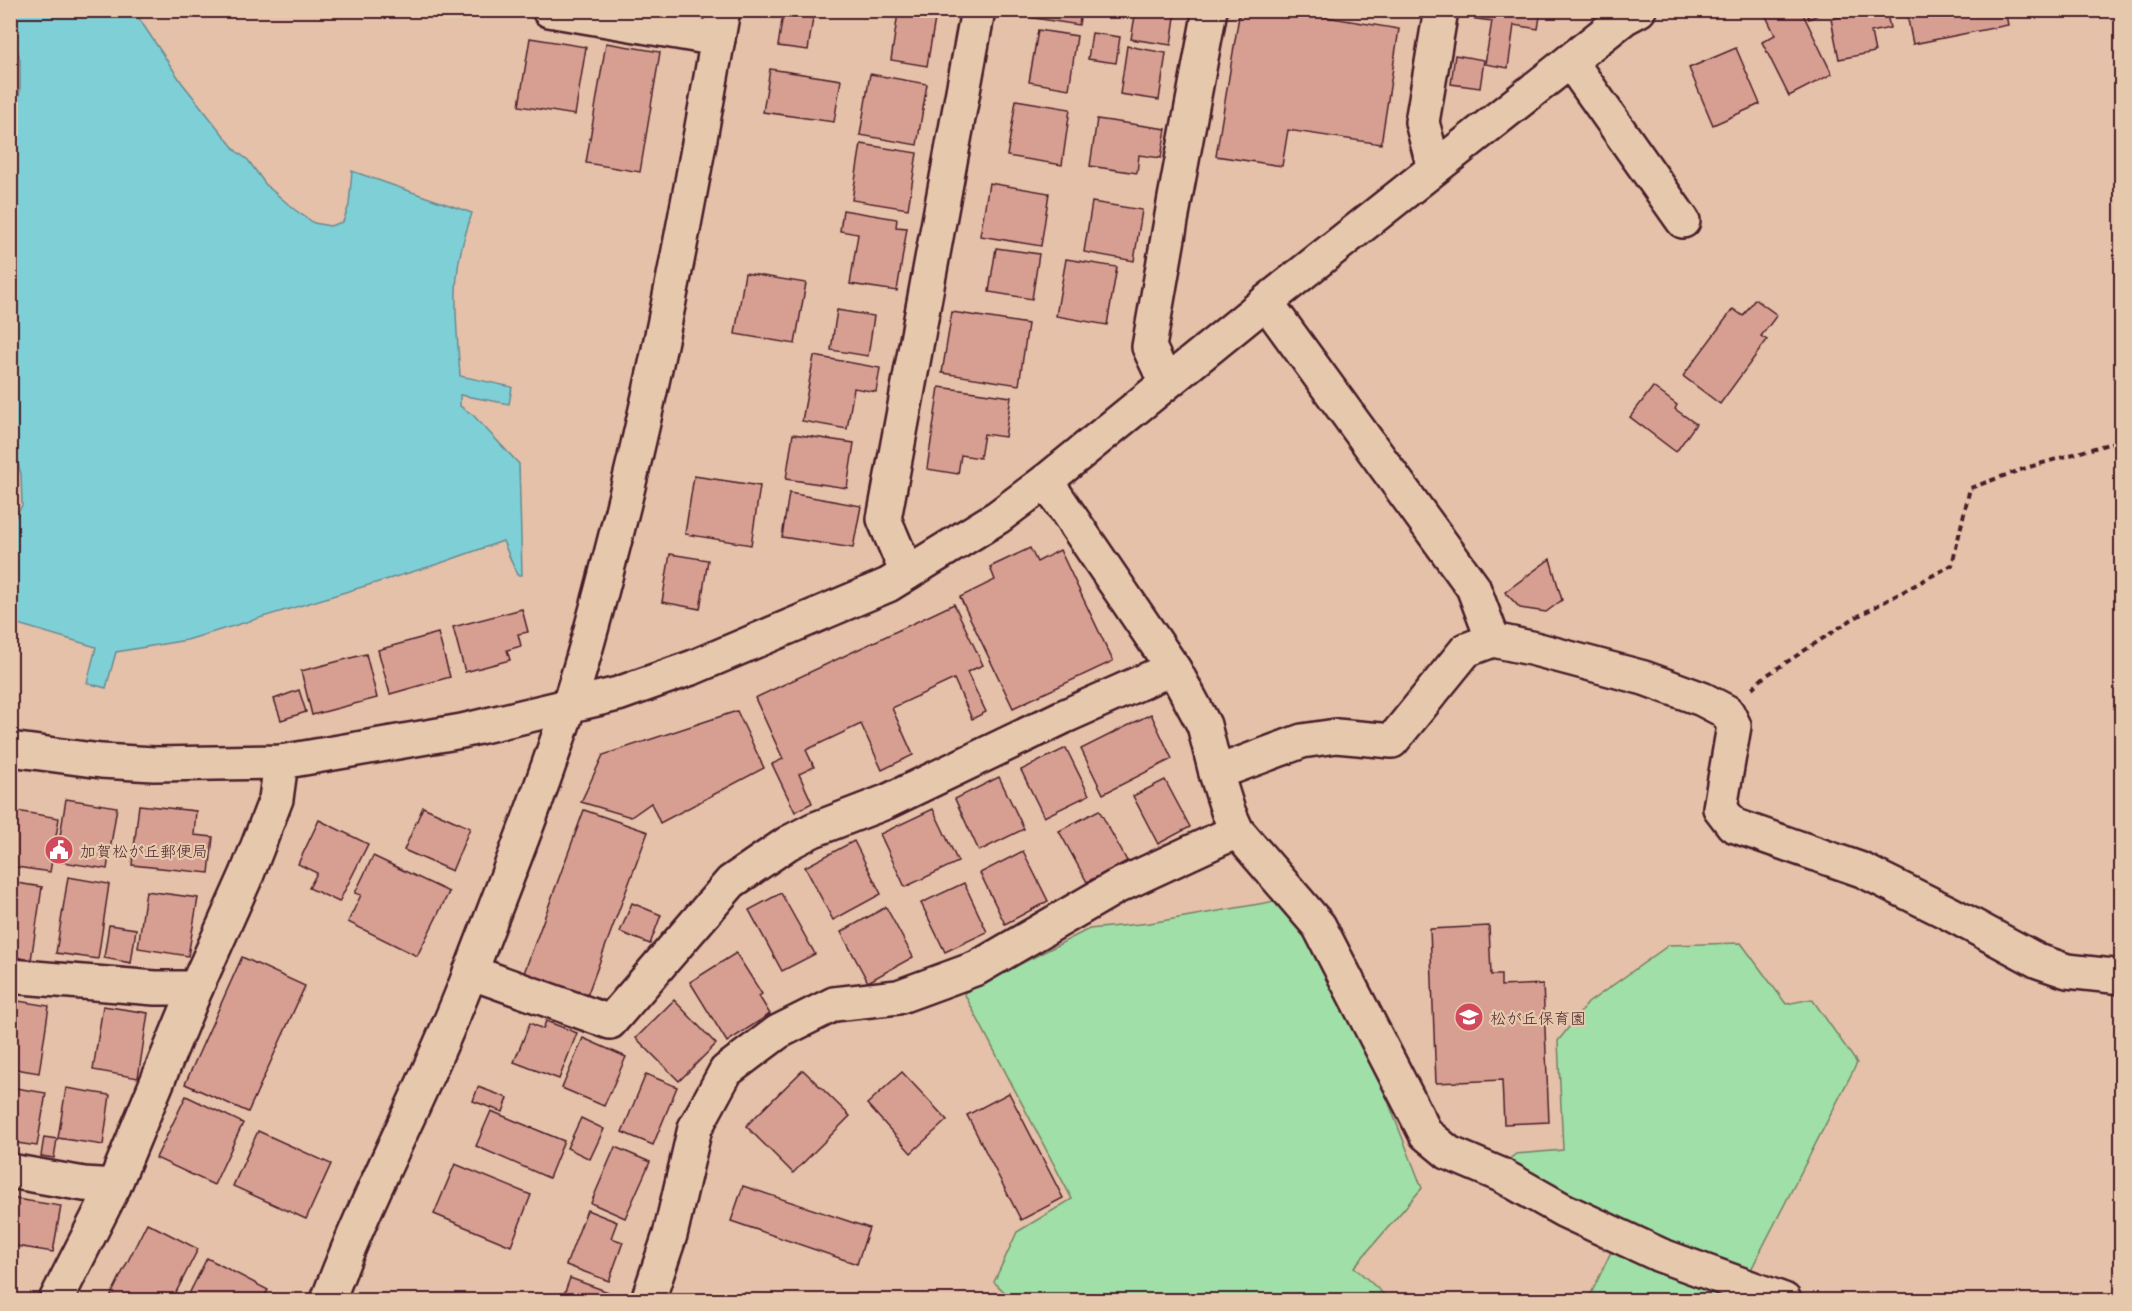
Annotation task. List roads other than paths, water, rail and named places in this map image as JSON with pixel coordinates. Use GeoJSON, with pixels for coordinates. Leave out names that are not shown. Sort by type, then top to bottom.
{"type":"FeatureCollection","features":[{"type":"Feature","properties":{"kind":"street"},"geometry":{"type":"LineString","coordinates":[[328,1300],[470,972],[504,886],[568,707],[602,593],[642,433],[674,284],[721,25],[549,10]]}},
{"type":"Feature","properties":{"kind":"street"},"geometry":{"type":"LineString","coordinates":[[907,573],[884,519],[978,10]]}},
{"type":"Feature","properties":{"kind":"street"},"geometry":{"type":"LineString","coordinates":[[1166,383],[1149,347],[1210,10]]}},
{"type":"Feature","properties":{"kind":"street"},"geometry":{"type":"LineString","coordinates":[[1434,168],[1422,122],[1441,10]]}},
{"type":"Feature","properties":{"kind":"street"},"geometry":{"type":"LineString","coordinates":[[10,749],[101,762],[154,764],[281,762],[462,731],[618,694],[694,667],[888,585],[998,517],[1046,482],[1434,168],[1624,18],[1639,10]]}},
{"type":"Feature","properties":{"kind":"street"},"geometry":{"type":"LineString","coordinates":[[1570,61],[1683,220]]}},
{"type":"Feature","properties":{"kind":"street"},"geometry":{"type":"LineString","coordinates":[[1266,302],[1473,587],[1493,640]]}},
{"type":"Feature","properties":{"kind":"street"},"geometry":{"type":"LineString","coordinates":[[1046,482],[1173,668],[1204,725],[1228,812],[1237,831],[1319,926],[1355,992],[1400,1087],[1426,1134],[1449,1153],[1501,1175],[1563,1210],[1659,1255],[1784,1300]]}},
{"type":"Feature","properties":{"kind":"street"},"geometry":{"type":"LineString","coordinates":[[1216,773],[1302,741],[1336,736],[1392,741],[1466,650],[1493,640],[1531,648],[1644,678],[1702,699],[1727,712],[1734,726],[1720,808],[1733,825],[1862,870],[2038,961],[2067,971],[2121,976]]}},
{"type":"Feature","properties":{"kind":"street"},"geometry":{"type":"LineString","coordinates":[[470,972],[610,1022],[731,882],[788,843],[813,830],[886,802],[1063,717],[1173,668]]}},
{"type":"Feature","properties":{"kind":"street"},"geometry":{"type":"LineString","coordinates":[[56,1300],[114,1186],[196,988],[247,874],[276,799],[281,762]]}},
{"type":"Feature","properties":{"kind":"street"},"geometry":{"type":"LineString","coordinates":[[648,1300],[670,1235],[695,1128],[726,1071],[778,1032],[834,1004],[898,997],[977,968],[1116,886],[1237,831]]}},
{"type":"Feature","properties":{"kind":"street"},"geometry":{"type":"LineString","coordinates":[[10,976],[155,988],[196,988]]}},
{"type":"Feature","properties":{"kind":"street"},"geometry":{"type":"LineString","coordinates":[[10,1171],[84,1184],[114,1186]]}},
{"type":"Feature","properties":{"kind":"water"},"geometry":{"type":"Polygon","coordinates":[[[11,10],[134,11],[182,83],[236,151],[248,160],[266,185],[314,223],[330,226],[343,222],[349,205],[352,171],[472,213],[459,261],[456,294],[460,376],[512,387],[509,404],[460,395],[460,406],[473,415],[519,464],[522,575],[517,575],[503,541],[438,564],[187,640],[116,652],[106,688],[87,683],[96,647],[11,622],[11,525],[22,505],[21,474],[10,439],[10,138],[17,113],[20,89],[20,60],[11,31],[11,10]]]}},
{"type":"Feature","properties":{"kind":"place","name":"加賀松が丘郵便局"},"geometry":{"type":"Point","coordinates":[59,850]}},
{"type":"Feature","properties":{"kind":"place","name":"松が丘保育園"},"geometry":{"type":"Point","coordinates":[1469,1017]}}]}
